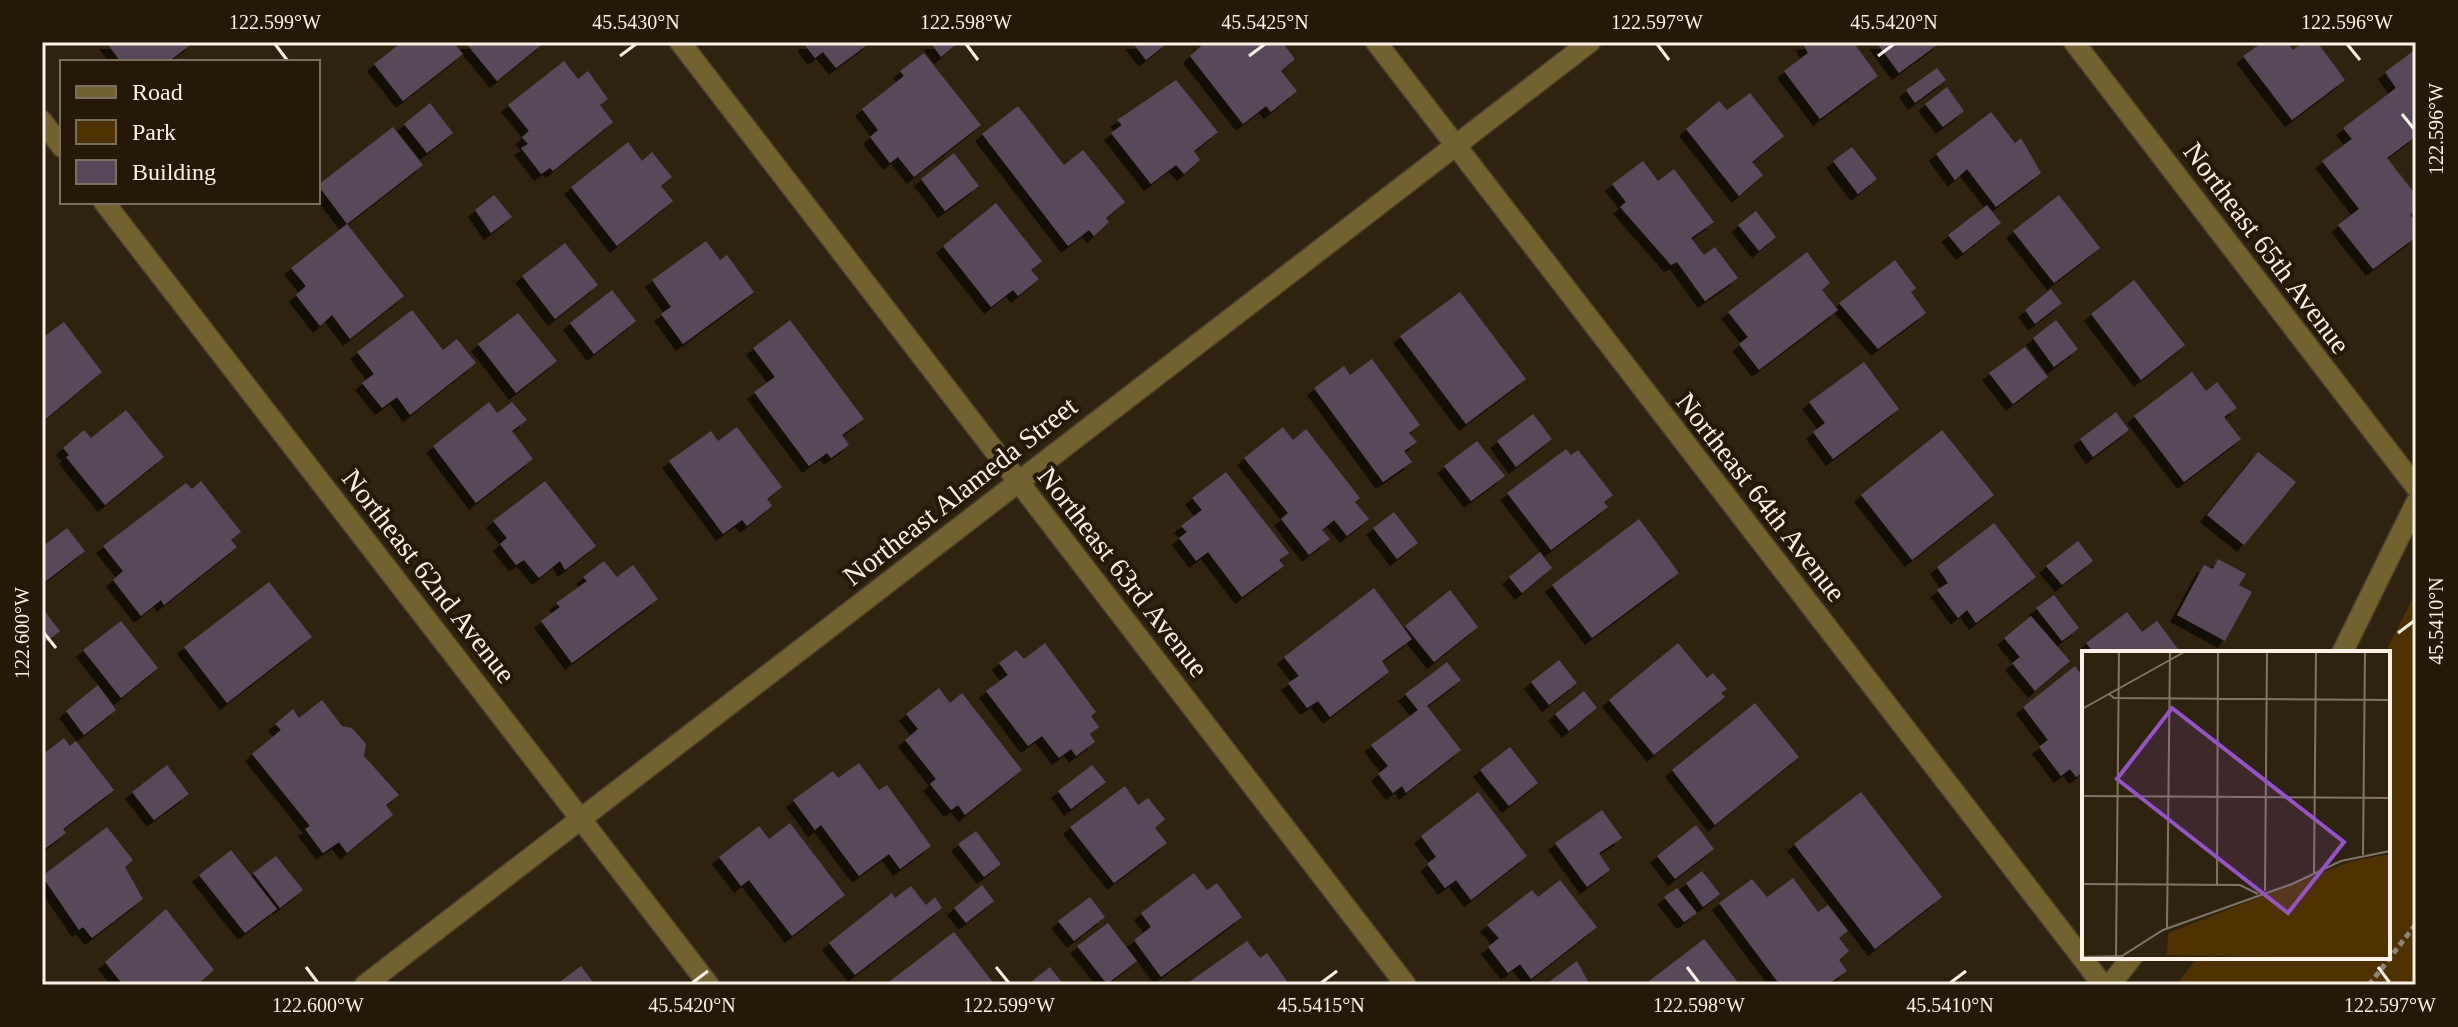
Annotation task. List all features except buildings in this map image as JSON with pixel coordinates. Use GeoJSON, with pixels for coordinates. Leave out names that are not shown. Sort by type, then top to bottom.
{"type":"FeatureCollection","features":[{"type":"Feature","properties":{"kind":"street","name":"Northeast 63rd Avenue"},"geometry":{"type":"LineString","coordinates":[[680,42],[1406,985]]}},
{"type":"Feature","properties":{"kind":"street","name":"Northeast 64th Avenue"},"geometry":{"type":"LineString","coordinates":[[1376,42],[2082,958]]}},
{"type":"Feature","properties":{"kind":"street","name":"Northeast Alameda Street"},"geometry":{"type":"LineString","coordinates":[[365,985],[1590,42]]}},
{"type":"Feature","properties":{"kind":"street","name":"Northeast 65th Avenue"},"geometry":{"type":"LineString","coordinates":[[2074,42],[2416,487]]}},
{"type":"Feature","properties":{"kind":"street"},"geometry":{"type":"LineString","coordinates":[[42,121],[60,144]]}},
{"type":"Feature","properties":{"kind":"street","name":"Northeast 62nd Avenue"},"geometry":{"type":"LineString","coordinates":[[106,204],[709,985]]}},
{"type":"Feature","properties":{"kind":"street"},"geometry":{"type":"LineString","coordinates":[[2343,651],[2416,503]]}},
{"type":"Feature","properties":{"kind":"street","name":"Northeast 64th Avenue"},"geometry":{"type":"LineString","coordinates":[[2083,959],[2103,985]]}},
{"type":"Feature","properties":{"kind":"street"},"geometry":{"type":"LineString","coordinates":[[2110,985],[2130,959]]}},
{"type":"Feature","properties":{"kind":"path"},"geometry":{"type":"LineString","coordinates":[[2390,958],[2416,924]]}},
{"type":"Feature","properties":{"kind":"path"},"geometry":{"type":"LineString","coordinates":[[2369,985],[2389,959]]}},
{"type":"Feature","properties":{"kind":"green space"},"geometry":{"type":"Polygon","coordinates":[[[2416,592],[2416,985],[2176,985],[2196,959],[2390,959],[2390,651],[2386,651],[2416,592]]]}}]}
